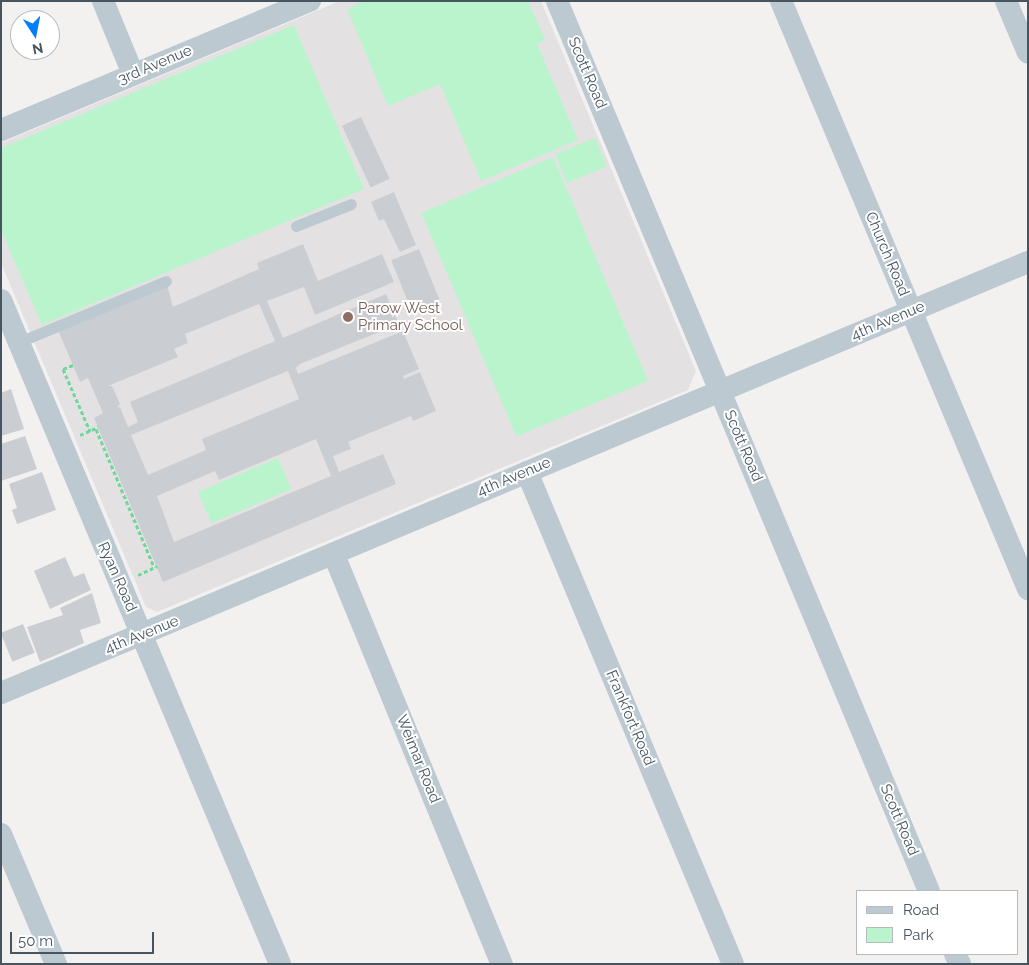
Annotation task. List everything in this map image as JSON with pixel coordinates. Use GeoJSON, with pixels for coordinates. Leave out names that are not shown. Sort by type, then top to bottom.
{"type":"FeatureCollection","features":[{"type":"Feature","properties":{"kind":"street"},"geometry":{"type":"LineString","coordinates":[[103,1],[133,74]]}},
{"type":"Feature","properties":{"kind":"street","name":"3rd Avenue"},"geometry":{"type":"LineString","coordinates":[[1,130],[310,1]]}},
{"type":"Feature","properties":{"kind":"street","name":"Scott Road"},"geometry":{"type":"LineString","coordinates":[[557,1],[929,890]]}},
{"type":"Feature","properties":{"kind":"street","name":"Church Road"},"geometry":{"type":"LineString","coordinates":[[781,1],[1028,589]]}},
{"type":"Feature","properties":{"kind":"street"},"geometry":{"type":"LineString","coordinates":[[1006,1],[1028,53]]}},
{"type":"Feature","properties":{"kind":"street","name":"4th Avenue"},"geometry":{"type":"LineString","coordinates":[[1,693],[334,555],[526,472],[1028,262]]}},
{"type":"Feature","properties":{"kind":"street","name":"Ryan Road"},"geometry":{"type":"LineString","coordinates":[[1,300],[280,964]]}},
{"type":"Feature","properties":{"kind":"street","name":"Frankfort Road"},"geometry":{"type":"LineString","coordinates":[[526,472],[733,964]]}},
{"type":"Feature","properties":{"kind":"street","name":"Weimar Road"},"geometry":{"type":"LineString","coordinates":[[334,555],[502,964]]}},
{"type":"Feature","properties":{"kind":"street"},"geometry":{"type":"LineString","coordinates":[[1,834],[56,964]]}},
{"type":"Feature","properties":{"kind":"lane"},"geometry":{"type":"LineString","coordinates":[[296,226],[351,204]]}},
{"type":"Feature","properties":{"kind":"lane"},"geometry":{"type":"LineString","coordinates":[[19,342],[166,281]]}},
{"type":"Feature","properties":{"kind":"path"},"geometry":{"type":"LineString","coordinates":[[72,365],[64,369],[90,431]]}},
{"type":"Feature","properties":{"kind":"path"},"geometry":{"type":"LineString","coordinates":[[72,438],[97,428],[156,567],[130,578]]}},
{"type":"Feature","properties":{"kind":"shaded area","name":"Parow West Primary School"},"geometry":{"type":"Polygon","coordinates":[[[340,1],[541,1],[696,371],[688,390],[157,612],[146,607],[1,263],[1,143],[340,1]]]}},
{"type":"Feature","properties":{"kind":"green space"},"geometry":{"type":"Polygon","coordinates":[[[365,1],[528,1],[545,40],[537,44],[578,140],[481,181],[440,84],[388,106],[347,9],[365,1]]]}},
{"type":"Feature","properties":{"kind":"green space"},"geometry":{"type":"Polygon","coordinates":[[[294,25],[364,189],[42,325],[1,230],[1,148],[294,25]]]}},
{"type":"Feature","properties":{"kind":"green space"},"geometry":{"type":"Polygon","coordinates":[[[595,138],[607,167],[567,183],[555,154],[595,138]]]}},
{"type":"Feature","properties":{"kind":"green space"},"geometry":{"type":"Polygon","coordinates":[[[553,157],[648,381],[516,437],[421,213],[553,157]]]}},
{"type":"Feature","properties":{"kind":"green space"},"geometry":{"type":"Polygon","coordinates":[[[278,458],[291,489],[211,523],[198,492],[278,458]]]}},
{"type":"Feature","properties":{"kind":"building"},"geometry":{"type":"Polygon","coordinates":[[[361,117],[390,179],[371,188],[342,126],[361,117]]]}},
{"type":"Feature","properties":{"kind":"building"},"geometry":{"type":"Polygon","coordinates":[[[394,192],[416,245],[400,252],[384,219],[379,221],[371,202],[394,192]]]}},
{"type":"Feature","properties":{"kind":"building"},"geometry":{"type":"Polygon","coordinates":[[[303,244],[318,281],[382,254],[394,282],[315,315],[304,287],[267,301],[283,338],[386,294],[399,324],[300,364],[296,368],[298,374],[403,331],[419,369],[403,376],[404,379],[420,372],[436,411],[413,421],[411,416],[348,442],[351,449],[333,456],[339,472],[383,454],[396,484],[163,582],[94,418],[103,413],[88,378],[80,382],[58,330],[167,284],[173,307],[259,269],[257,263],[303,244]],[[259,304],[185,334],[188,343],[174,349],[178,357],[108,386],[112,386],[120,404],[117,408],[120,407],[128,427],[138,422],[130,402],[275,341],[259,304]],[[288,371],[131,435],[148,475],[206,450],[202,439],[299,399],[288,371]],[[316,439],[219,480],[215,471],[157,496],[174,542],[331,476],[316,439]]]}},
{"type":"Feature","properties":{"kind":"building"},"geometry":{"type":"Polygon","coordinates":[[[419,249],[440,301],[412,312],[391,260],[419,249]]]}},
{"type":"Feature","properties":{"kind":"building"},"geometry":{"type":"Polygon","coordinates":[[[11,389],[24,429],[1,436],[1,393],[11,389]]]}},
{"type":"Feature","properties":{"kind":"building"},"geometry":{"type":"Polygon","coordinates":[[[25,436],[37,469],[1,481],[1,444],[25,436]]]}},
{"type":"Feature","properties":{"kind":"building"},"geometry":{"type":"Polygon","coordinates":[[[42,472],[56,510],[17,524],[12,510],[17,508],[9,484],[42,472]]]}},
{"type":"Feature","properties":{"kind":"building"},"geometry":{"type":"Polygon","coordinates":[[[65,557],[74,577],[84,573],[91,590],[50,609],[34,571],[65,557]]]}},
{"type":"Feature","properties":{"kind":"building"},"geometry":{"type":"Polygon","coordinates":[[[92,593],[101,623],[80,630],[84,643],[40,662],[27,627],[63,615],[60,608],[92,593]]]}},
{"type":"Feature","properties":{"kind":"building"},"geometry":{"type":"Polygon","coordinates":[[[23,624],[35,653],[12,662],[1,633],[23,624]]]}},
{"type":"Feature","properties":{"kind":"place","name":"Parow West Primary School"},"geometry":{"type":"Point","coordinates":[348,317]}}]}
